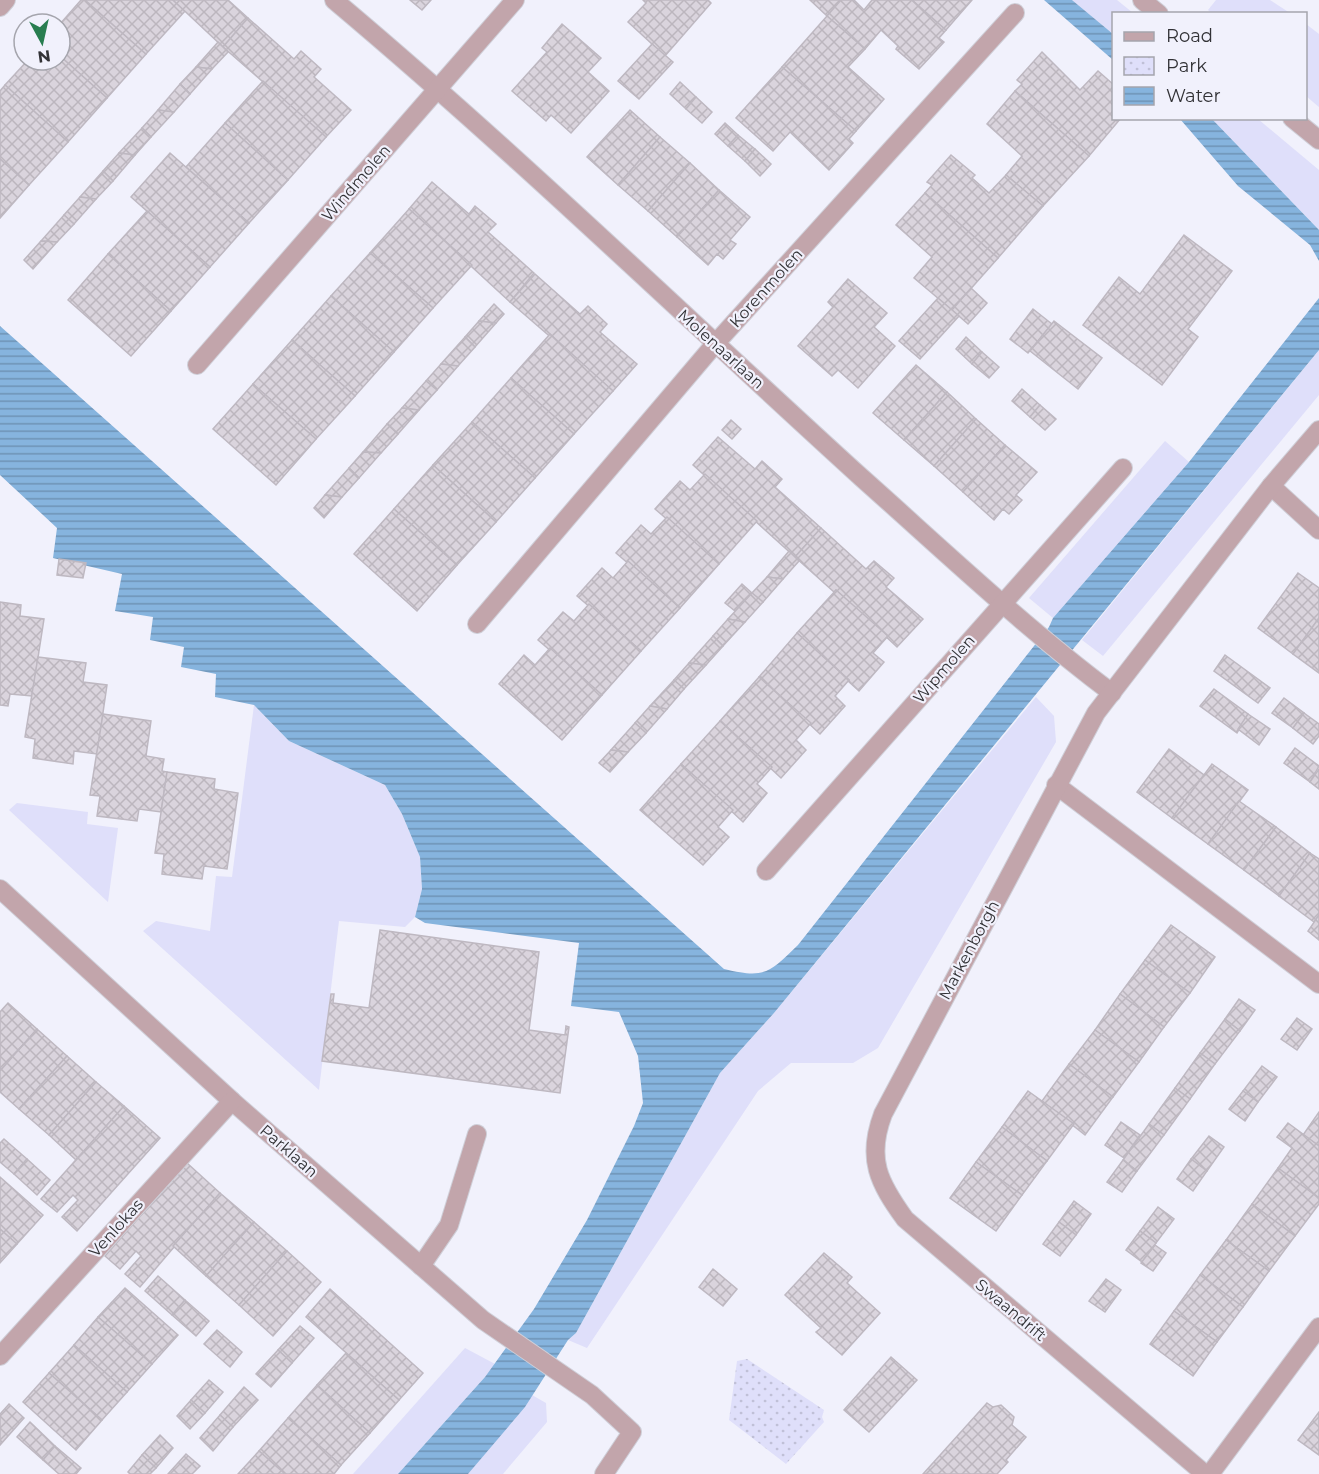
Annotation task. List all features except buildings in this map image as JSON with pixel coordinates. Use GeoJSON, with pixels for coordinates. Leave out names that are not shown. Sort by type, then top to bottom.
{"type":"FeatureCollection","features":[{"type":"Feature","properties":{"kind":"street"},"geometry":{"type":"LineString","coordinates":[[0,7],[6,0]]}},
{"type":"Feature","properties":{"kind":"street","name":"Molenaarlaan"},"geometry":{"type":"LineString","coordinates":[[334,0],[438,87],[715,344],[1021,621],[1112,693]]}},
{"type":"Feature","properties":{"kind":"street","name":"Windmolen"},"geometry":{"type":"LineString","coordinates":[[197,365],[515,0]]}},
{"type":"Feature","properties":{"kind":"street"},"geometry":{"type":"LineString","coordinates":[[1142,0],[1157,12]]}},
{"type":"Feature","properties":{"kind":"street","name":"Korenmolen"},"geometry":{"type":"LineString","coordinates":[[477,624],[715,344],[1016,13]]}},
{"type":"Feature","properties":{"kind":"street"},"geometry":{"type":"LineString","coordinates":[[1294,120],[1319,140]]}},
{"type":"Feature","properties":{"kind":"street","name":"Markenborgh"},"geometry":{"type":"LineString","coordinates":[[883,1114],[1096,713],[1272,486],[1319,430]]}},
{"type":"Feature","properties":{"kind":"street","name":"Wipmolen"},"geometry":{"type":"LineString","coordinates":[[766,871],[1124,468]]}},
{"type":"Feature","properties":{"kind":"street"},"geometry":{"type":"LineString","coordinates":[[1272,486],[1319,530]]}},
{"type":"Feature","properties":{"kind":"street"},"geometry":{"type":"LineString","coordinates":[[1056,785],[1319,984]]}},
{"type":"Feature","properties":{"kind":"street","name":"Parklaan"},"geometry":{"type":"LineString","coordinates":[[0,889],[232,1101],[421,1266],[503,1335],[592,1395],[632,1432],[604,1474]]}},
{"type":"Feature","properties":{"kind":"street","name":"Venlokas"},"geometry":{"type":"LineString","coordinates":[[0,1356],[232,1101]]}},
{"type":"Feature","properties":{"kind":"street","name":"Swaandrift"},"geometry":{"type":"LineString","coordinates":[[883,1114],[877,1129],[874,1157],[884,1190],[904,1219],[1204,1474]]}},
{"type":"Feature","properties":{"kind":"street"},"geometry":{"type":"LineString","coordinates":[[421,1266],[449,1225],[477,1134]]}},
{"type":"Feature","properties":{"kind":"street"},"geometry":{"type":"LineString","coordinates":[[1210,1474],[1319,1327]]}},
{"type":"Feature","properties":{"kind":"green space"},"geometry":{"type":"Polygon","coordinates":[[[1072,0],[1117,0],[1132,12],[1112,12],[1112,33],[1072,0]]]}},
{"type":"Feature","properties":{"kind":"green space"},"geometry":{"type":"Polygon","coordinates":[[[1216,0],[1270,0],[1288,12],[1210,12],[1208,10],[1216,0]]]}},
{"type":"Feature","properties":{"kind":"green space"},"geometry":{"type":"Polygon","coordinates":[[[1307,25],[1319,34],[1319,107],[1307,97],[1307,25]]]}},
{"type":"Feature","properties":{"kind":"green space"},"geometry":{"type":"Polygon","coordinates":[[[1213,120],[1259,120],[1319,170],[1319,230],[1213,120]]]}},
{"type":"Feature","properties":{"kind":"green space"},"geometry":{"type":"Polygon","coordinates":[[[1319,350],[1319,395],[1103,656],[1082,640],[1319,350]]]}},
{"type":"Feature","properties":{"kind":"green space"},"geometry":{"type":"Polygon","coordinates":[[[1165,441],[1189,462],[1053,618],[1029,598],[1165,441]]]}},
{"type":"Feature","properties":{"kind":"green space"},"geometry":{"type":"Polygon","coordinates":[[[1036,697],[1054,716],[1056,742],[878,1048],[853,1063],[791,1063],[758,1091],[587,1348],[568,1340],[576,1333],[720,1073],[774,1013],[1036,697]]]}},
{"type":"Feature","properties":{"kind":"green space"},"geometry":{"type":"Polygon","coordinates":[[[254,705],[289,741],[385,785],[402,814],[420,857],[422,889],[415,917],[405,927],[339,921],[319,1090],[143,931],[156,921],[210,931],[216,876],[232,877],[254,705]]]}},
{"type":"Feature","properties":{"kind":"green space"},"geometry":{"type":"Polygon","coordinates":[[[17,803],[88,812],[87,824],[118,828],[108,902],[9,810],[17,803]]]}},
{"type":"Feature","properties":{"kind":"green space"},"geometry":{"type":"Polygon","coordinates":[[[465,1348],[495,1364],[485,1377],[398,1474],[353,1474],[465,1348]]]}},
{"type":"Feature","properties":{"kind":"green space"},"geometry":{"type":"Polygon","coordinates":[[[747,1359],[824,1410],[822,1417],[824,1422],[786,1464],[729,1420],[737,1361],[747,1359]]]}},
{"type":"Feature","properties":{"kind":"green space"},"geometry":{"type":"Polygon","coordinates":[[[532,1395],[546,1403],[547,1422],[503,1474],[468,1474],[532,1395]]]}},
{"type":"Feature","properties":{"kind":"water"},"geometry":{"type":"Polygon","coordinates":[[[1044,0],[1072,0],[1112,33],[1112,59],[1044,0]]]}},
{"type":"Feature","properties":{"kind":"water"},"geometry":{"type":"Polygon","coordinates":[[[1181,120],[1213,120],[1319,230],[1319,261],[1310,245],[1238,186],[1181,120]]]}},
{"type":"Feature","properties":{"kind":"water"},"geometry":{"type":"Polygon","coordinates":[[[1319,298],[1319,350],[774,1013],[720,1073],[576,1333],[568,1340],[525,1407],[468,1474],[398,1474],[485,1377],[534,1309],[587,1220],[634,1126],[643,1103],[638,1056],[619,1012],[571,1006],[579,943],[425,923],[415,917],[422,889],[420,857],[402,814],[385,785],[289,741],[254,705],[215,697],[216,674],[181,667],[184,647],[150,640],[153,617],[115,611],[122,574],[53,558],[57,528],[0,475],[0,326],[724,969],[758,973],[773,968],[798,945],[1049,627],[1053,618],[1189,462],[1319,298]]]}}]}
